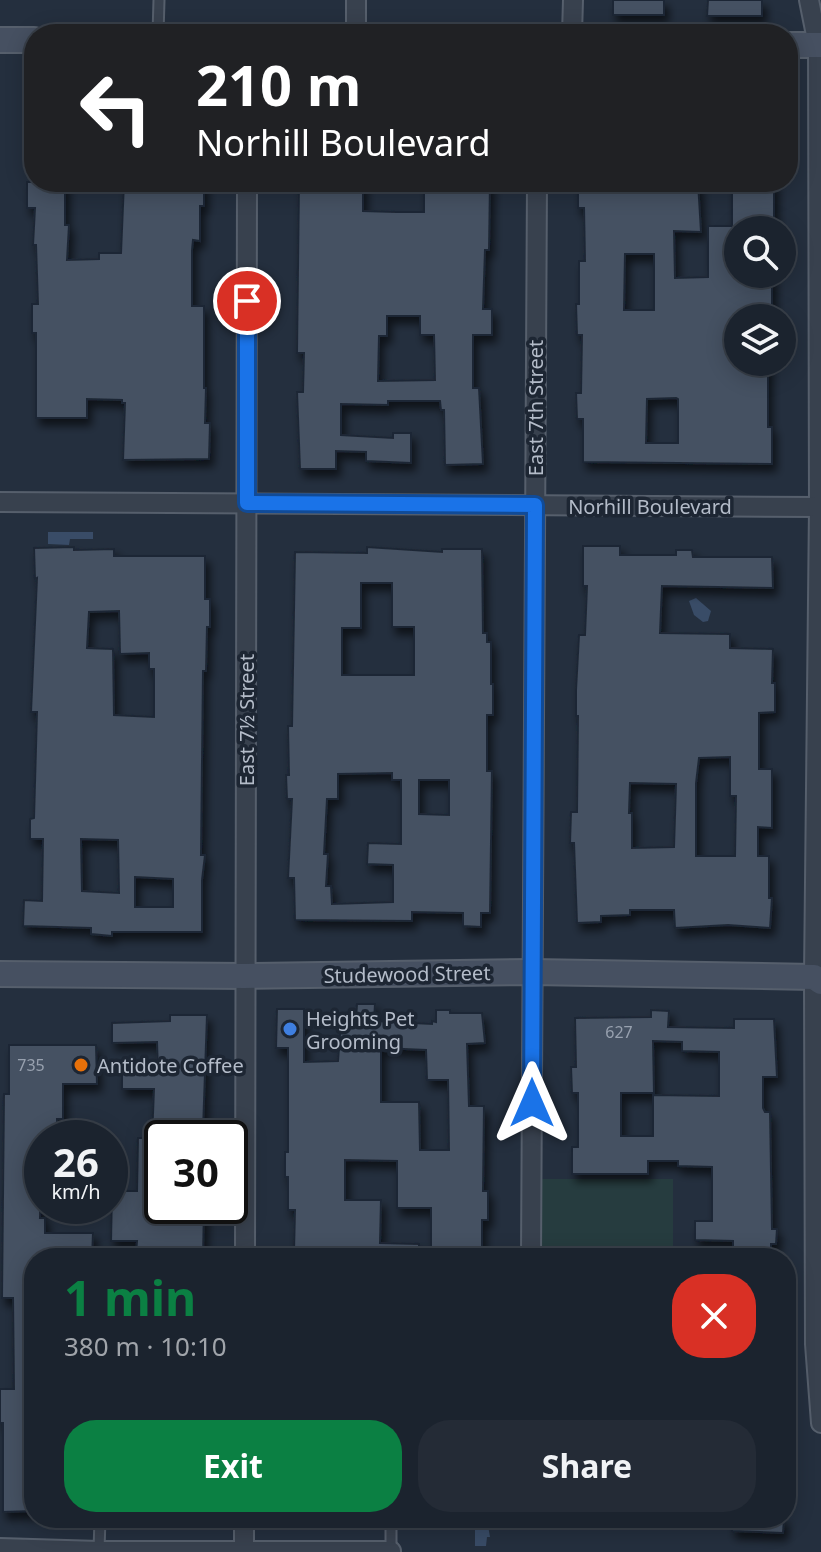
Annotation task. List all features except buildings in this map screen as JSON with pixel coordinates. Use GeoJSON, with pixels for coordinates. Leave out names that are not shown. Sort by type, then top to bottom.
{"type":"FeatureCollection","features":[{"type":"Feature","properties":{"kind":"main road"},"geometry":{"type":"LineString","coordinates":[[0,40],[24,40]]}},
{"type":"Feature","properties":{"kind":"main road"},"geometry":{"type":"LineString","coordinates":[[798,45],[819,45]]}},
{"type":"Feature","properties":{"kind":"main road","name":"Studewood Street"},"geometry":{"type":"LineString","coordinates":[[0,974],[245,976],[533,972],[819,976]]}},
{"type":"Feature","properties":{"kind":"street"},"geometry":{"type":"LineString","coordinates":[[356,0],[356,24]]}},
{"type":"Feature","properties":{"kind":"street"},"geometry":{"type":"LineString","coordinates":[[572,24],[573,0]]}},
{"type":"Feature","properties":{"kind":"street"},"geometry":{"type":"LineString","coordinates":[[809,0],[819,45],[819,976],[815,1344],[821,1423]]}},
{"type":"Feature","properties":{"kind":"street","name":"East 7½ Street"},"geometry":{"type":"LineString","coordinates":[[245,1248],[247,192]]}},
{"type":"Feature","properties":{"kind":"street","name":"East 7th Street"},"geometry":{"type":"LineString","coordinates":[[531,1248],[537,192]]}},
{"type":"Feature","properties":{"kind":"street","name":"Norhill Boulevard"},"geometry":{"type":"LineString","coordinates":[[0,502],[820,507]]}},
{"type":"Feature","properties":{"kind":"street"},"geometry":{"type":"LineString","coordinates":[[244,1528],[244,1552]]}},
{"type":"Feature","properties":{"kind":"street"},"geometry":{"type":"LineString","coordinates":[[0,1548],[391,1551]]}},
{"type":"Feature","properties":{"kind":"lane"},"geometry":{"type":"LineString","coordinates":[[158,24],[159,0]]}},
{"type":"Feature","properties":{"kind":"lane"},"geometry":{"type":"LineString","coordinates":[[99,1551],[100,1528]]}},
{"type":"Feature","properties":{"kind":"lane"},"geometry":{"type":"LineString","coordinates":[[391,1528],[391,1551]]}},
{"type":"Feature","properties":{"kind":"green space"},"geometry":{"type":"Polygon","coordinates":[[[542,1179],[673,1179],[673,1248],[542,1248],[542,1179]]]}},
{"type":"Feature","properties":{"kind":"water"},"geometry":{"type":"Polygon","coordinates":[[[48,532],[93,532],[93,539],[70,539],[69,545],[48,544],[48,532]]]}},
{"type":"Feature","properties":{"kind":"water"},"geometry":{"type":"Polygon","coordinates":[[[696,598],[711,611],[708,621],[703,622],[694,615],[689,601],[696,598]]]}},
{"type":"Feature","properties":{"kind":"water"},"geometry":{"type":"Polygon","coordinates":[[[475,1528],[488,1528],[490,1537],[487,1537],[486,1546],[475,1546],[475,1528]]]}},
{"type":"Feature","properties":{"kind":"place","name":"Heights Pet Grooming"},"geometry":{"type":"Point","coordinates":[290,1029]}},
{"type":"Feature","properties":{"kind":"place","name":"Antidote Coffee"},"geometry":{"type":"Point","coordinates":[81,1065]}},
{"type":"Feature","properties":{"kind":"route"},"geometry":{"type":"LineString","coordinates":[[247,301],[247,503],[535,505],[532,1103]]}}]}
